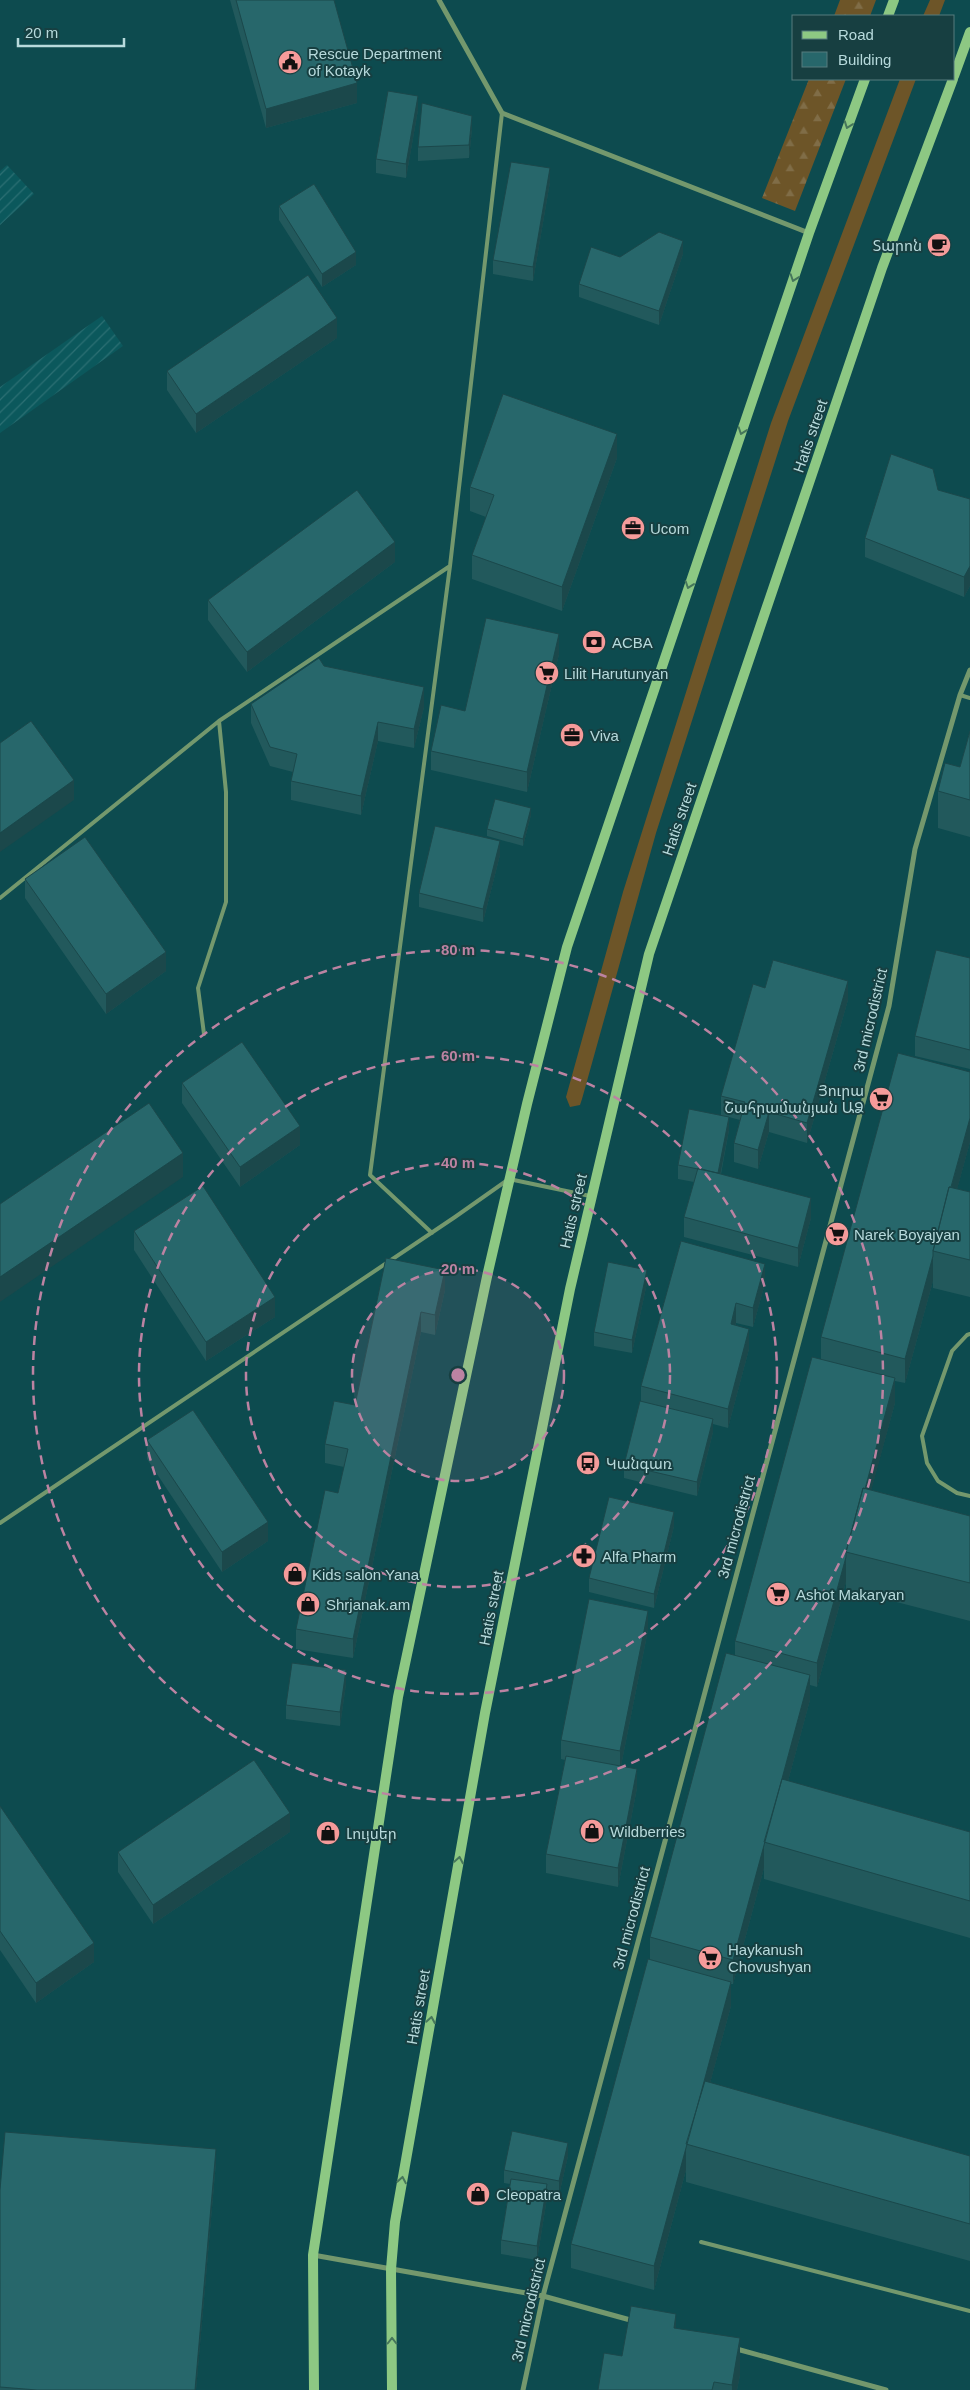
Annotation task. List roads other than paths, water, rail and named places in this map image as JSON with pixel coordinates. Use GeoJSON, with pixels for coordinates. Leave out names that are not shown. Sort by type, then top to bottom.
{"type":"FeatureCollection","features":[{"type":"Feature","properties":{"kind":"main road"},"geometry":{"type":"LineString","coordinates":[[888,15],[894,0]]}},
{"type":"Feature","properties":{"kind":"main road","name":"Hatis street"},"geometry":{"type":"LineString","coordinates":[[955,72],[970,32]]}},
{"type":"Feature","properties":{"kind":"main road"},"geometry":{"type":"LineString","coordinates":[[314,2390],[314,2255],[398,1698],[509,1179],[567,947],[809,233],[865,80]]}},
{"type":"Feature","properties":{"kind":"main road","name":"Hatis street"},"geometry":{"type":"LineString","coordinates":[[392,2390],[391,2269],[395,2222],[485,1713],[570,1288],[649,954],[879,278],[952,80]]}},
{"type":"Feature","properties":{"kind":"street"},"geometry":{"type":"LineString","coordinates":[[438,0],[502,113],[809,233]]}},
{"type":"Feature","properties":{"kind":"street","name":"3rd microdistrict"},"geometry":{"type":"LineString","coordinates":[[523,2390],[543,2296],[889,1006],[915,849],[960,695],[970,670]]}},
{"type":"Feature","properties":{"kind":"street"},"geometry":{"type":"LineString","coordinates":[[314,2255],[543,2296],[638,2322]]}},
{"type":"Feature","properties":{"kind":"street"},"geometry":{"type":"LineString","coordinates":[[724,2346],[886,2390]]}},
{"type":"Feature","properties":{"kind":"lane"},"geometry":{"type":"LineString","coordinates":[[432,1233],[370,1176],[450,566],[502,113]]}},
{"type":"Feature","properties":{"kind":"lane"},"geometry":{"type":"LineString","coordinates":[[0,898],[219,721],[450,566]]}},
{"type":"Feature","properties":{"kind":"lane"},"geometry":{"type":"LineString","coordinates":[[960,695],[970,698]]}},
{"type":"Feature","properties":{"kind":"lane"},"geometry":{"type":"LineString","coordinates":[[204,1034],[198,988],[226,902],[226,792],[219,721]]}},
{"type":"Feature","properties":{"kind":"lane"},"geometry":{"type":"LineString","coordinates":[[0,1523],[432,1233],[509,1179],[592,1196]]}},
{"type":"Feature","properties":{"kind":"lane"},"geometry":{"type":"LineString","coordinates":[[970,1334],[952,1351],[922,1436],[926,1462],[938,1481],[957,1493],[970,1496]]}},
{"type":"Feature","properties":{"kind":"lane"},"geometry":{"type":"LineString","coordinates":[[701,2242],[970,2311]]}},
{"type":"Feature","properties":{"kind":"place","name":"Rescue Department of Kotayk"},"geometry":{"type":"Point","coordinates":[290,62]}},
{"type":"Feature","properties":{"kind":"place","name":"Տարոն"},"geometry":{"type":"Point","coordinates":[939,245]}},
{"type":"Feature","properties":{"kind":"place","name":"Ucom"},"geometry":{"type":"Point","coordinates":[633,528]}},
{"type":"Feature","properties":{"kind":"place","name":"ACBA"},"geometry":{"type":"Point","coordinates":[594,642]}},
{"type":"Feature","properties":{"kind":"place","name":"Lilit Harutunyan"},"geometry":{"type":"Point","coordinates":[547,673]}},
{"type":"Feature","properties":{"kind":"place","name":"Viva"},"geometry":{"type":"Point","coordinates":[572,735]}},
{"type":"Feature","properties":{"kind":"place","name":"Յուրա Շահրամանյան ԱՁ"},"geometry":{"type":"Point","coordinates":[881,1099]}},
{"type":"Feature","properties":{"kind":"place","name":"Narek Boyajyan"},"geometry":{"type":"Point","coordinates":[837,1234]}},
{"type":"Feature","properties":{"kind":"place","name":"Կանգառ"},"geometry":{"type":"Point","coordinates":[588,1463]}},
{"type":"Feature","properties":{"kind":"place","name":"Alfa Pharm"},"geometry":{"type":"Point","coordinates":[584,1556]}},
{"type":"Feature","properties":{"kind":"place","name":"Kids salon Yana"},"geometry":{"type":"Point","coordinates":[295,1574]}},
{"type":"Feature","properties":{"kind":"place","name":"Ashot Makaryan"},"geometry":{"type":"Point","coordinates":[778,1594]}},
{"type":"Feature","properties":{"kind":"place","name":"Shrjanak.am"},"geometry":{"type":"Point","coordinates":[308,1604]}},
{"type":"Feature","properties":{"kind":"place","name":"Wildberries"},"geometry":{"type":"Point","coordinates":[592,1831]}},
{"type":"Feature","properties":{"kind":"place","name":"Լույսեր"},"geometry":{"type":"Point","coordinates":[328,1833]}},
{"type":"Feature","properties":{"kind":"place","name":"Haykanush Chovushyan"},"geometry":{"type":"Point","coordinates":[710,1958]}},
{"type":"Feature","properties":{"kind":"place","name":"Cleopatra"},"geometry":{"type":"Point","coordinates":[478,2194]}}]}
